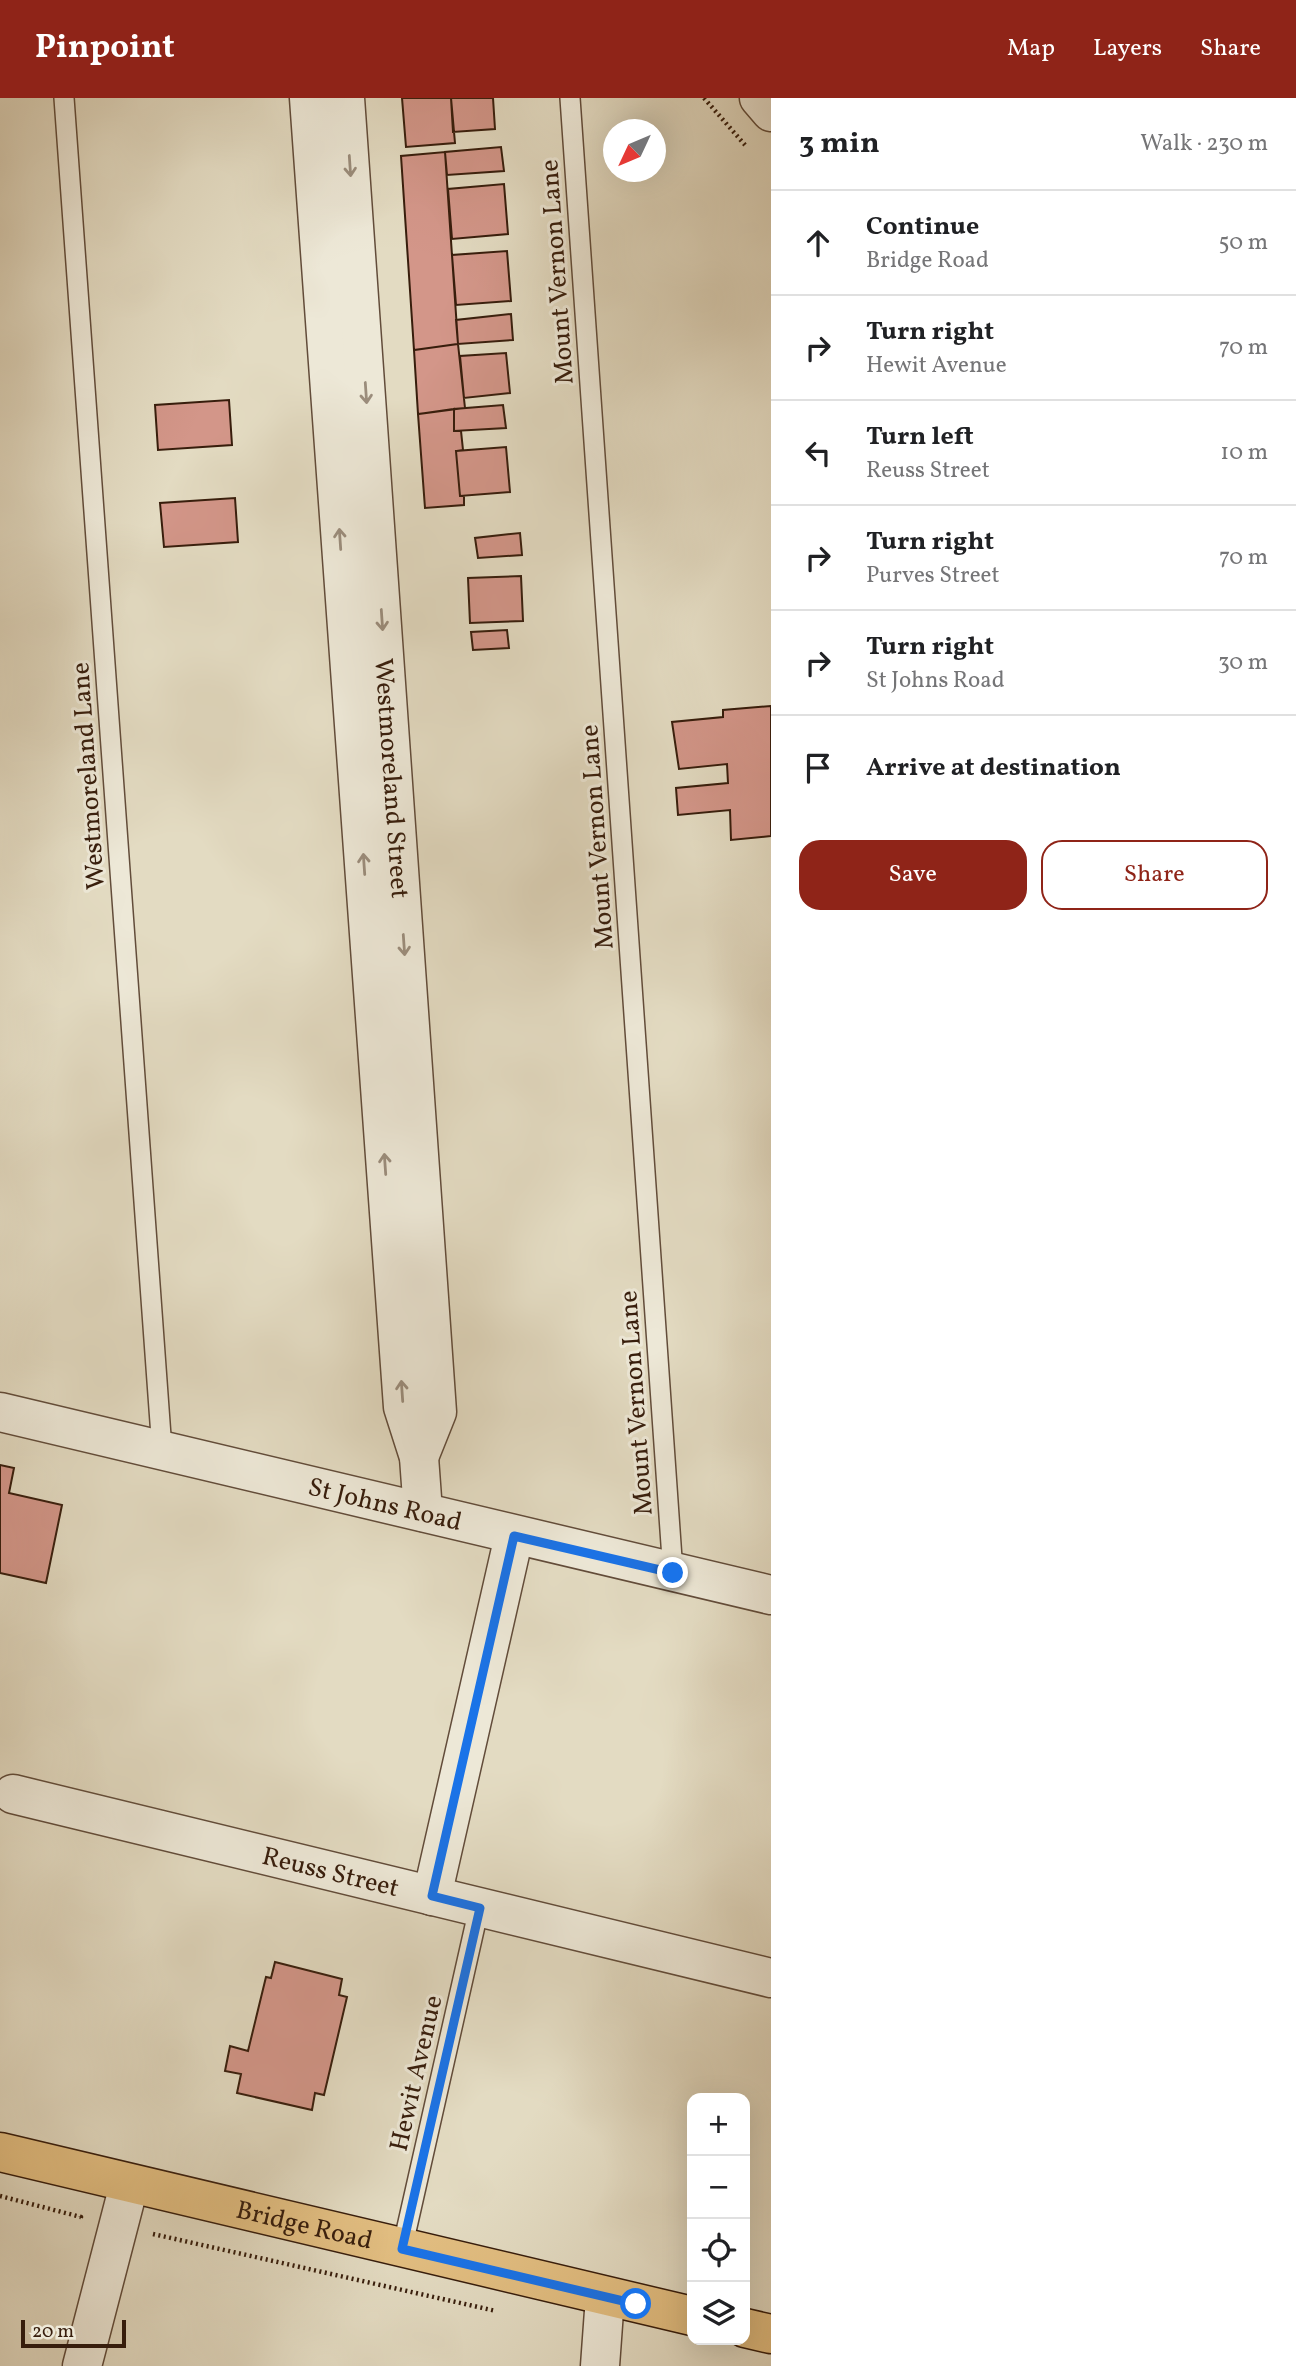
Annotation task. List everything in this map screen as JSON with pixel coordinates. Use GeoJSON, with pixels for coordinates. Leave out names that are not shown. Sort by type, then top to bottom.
{"type":"FeatureCollection","features":[{"type":"Feature","properties":{"kind":"main road","name":"Bridge Road"},"geometry":{"type":"LineString","coordinates":[[0,2152],[130,2185],[687,2315]]}},
{"type":"Feature","properties":{"kind":"main road"},"geometry":{"type":"LineString","coordinates":[[750,2329],[771,2334]]}},
{"type":"Feature","properties":{"kind":"street","name":"Westmoreland Street"},"geometry":{"type":"LineString","coordinates":[[309,98],[403,1407],[419,1457],[423,1512]]}},
{"type":"Feature","properties":{"kind":"street","name":"Westmoreland Street"},"geometry":{"type":"LineString","coordinates":[[345,98],[437,1412],[419,1457]]}},
{"type":"Feature","properties":{"kind":"street"},"geometry":{"type":"LineString","coordinates":[[759,98],[771,112]]}},
{"type":"Feature","properties":{"kind":"street","name":"St Johns Road"},"geometry":{"type":"LineString","coordinates":[[0,1412],[771,1595]]}},
{"type":"Feature","properties":{"kind":"street"},"geometry":{"type":"LineString","coordinates":[[432,1896],[514,1536]]}},
{"type":"Feature","properties":{"kind":"street","name":"Reuss Street"},"geometry":{"type":"LineString","coordinates":[[13,1794],[771,1978]]}},
{"type":"Feature","properties":{"kind":"street"},"geometry":{"type":"LineString","coordinates":[[82,2366],[130,2185]]}},
{"type":"Feature","properties":{"kind":"street"},"geometry":{"type":"LineString","coordinates":[[600,2366],[605,2297]]}},
{"type":"Feature","properties":{"kind":"lane","name":"Westmoreland Lane"},"geometry":{"type":"LineString","coordinates":[[64,98],[162,1450]]}},
{"type":"Feature","properties":{"kind":"lane","name":"Mount Vernon Lane"},"geometry":{"type":"LineString","coordinates":[[570,98],[673,1573]]}},
{"type":"Feature","properties":{"kind":"lane","name":"Hewit Avenue"},"geometry":{"type":"LineString","coordinates":[[402,2249],[480,1908]]}},
{"type":"Feature","properties":{"kind":"path"},"geometry":{"type":"LineString","coordinates":[[704,98],[745,145]]}},
{"type":"Feature","properties":{"kind":"path"},"geometry":{"type":"LineString","coordinates":[[0,2196],[81,2217]]}},
{"type":"Feature","properties":{"kind":"path"},"geometry":{"type":"LineString","coordinates":[[144,2232],[503,2312]]}},
{"type":"Feature","properties":{"kind":"building"},"geometry":{"type":"Polygon","coordinates":[[[402,98],[451,98],[455,143],[406,147],[402,98]]]}},
{"type":"Feature","properties":{"kind":"building"},"geometry":{"type":"Polygon","coordinates":[[[451,98],[493,98],[495,129],[453,132],[451,98]]]}},
{"type":"Feature","properties":{"kind":"building"},"geometry":{"type":"Polygon","coordinates":[[[501,147],[504,171],[447,175],[445,152],[501,147]]]}},
{"type":"Feature","properties":{"kind":"building"},"geometry":{"type":"Polygon","coordinates":[[[445,152],[458,344],[414,350],[401,156],[445,152]]]}},
{"type":"Feature","properties":{"kind":"building"},"geometry":{"type":"Polygon","coordinates":[[[504,184],[508,234],[452,239],[448,189],[504,184]]]}},
{"type":"Feature","properties":{"kind":"building"},"geometry":{"type":"Polygon","coordinates":[[[507,251],[511,301],[456,305],[452,255],[507,251]]]}},
{"type":"Feature","properties":{"kind":"building"},"geometry":{"type":"Polygon","coordinates":[[[511,314],[513,340],[458,344],[456,320],[511,314]]]}},
{"type":"Feature","properties":{"kind":"building"},"geometry":{"type":"Polygon","coordinates":[[[458,344],[465,408],[418,414],[414,350],[458,344]]]}},
{"type":"Feature","properties":{"kind":"building"},"geometry":{"type":"Polygon","coordinates":[[[506,353],[510,393],[464,398],[460,356],[506,353]]]}},
{"type":"Feature","properties":{"kind":"building"},"geometry":{"type":"Polygon","coordinates":[[[229,400],[232,445],[158,450],[155,405],[229,400]]]}},
{"type":"Feature","properties":{"kind":"building"},"geometry":{"type":"Polygon","coordinates":[[[503,405],[506,428],[454,431],[454,409],[503,405]]]}},
{"type":"Feature","properties":{"kind":"building"},"geometry":{"type":"Polygon","coordinates":[[[454,409],[454,431],[461,431],[463,450],[456,451],[460,496],[464,496],[464,505],[425,508],[418,414],[454,409]]]}},
{"type":"Feature","properties":{"kind":"building"},"geometry":{"type":"Polygon","coordinates":[[[506,447],[510,492],[460,496],[456,451],[506,447]]]}},
{"type":"Feature","properties":{"kind":"building"},"geometry":{"type":"Polygon","coordinates":[[[235,498],[238,542],[164,547],[160,503],[235,498]]]}},
{"type":"Feature","properties":{"kind":"building"},"geometry":{"type":"Polygon","coordinates":[[[520,533],[522,555],[478,558],[475,538],[520,533]]]}},
{"type":"Feature","properties":{"kind":"building"},"geometry":{"type":"Polygon","coordinates":[[[521,576],[523,621],[470,623],[468,578],[521,576]]]}},
{"type":"Feature","properties":{"kind":"building"},"geometry":{"type":"Polygon","coordinates":[[[507,630],[509,648],[473,650],[471,632],[507,630]]]}},
{"type":"Feature","properties":{"kind":"building"},"geometry":{"type":"Polygon","coordinates":[[[771,706],[771,836],[731,840],[730,810],[678,815],[676,788],[728,783],[727,764],[679,769],[672,722],[723,717],[723,710],[771,706]]]}},
{"type":"Feature","properties":{"kind":"building"},"geometry":{"type":"Polygon","coordinates":[[[0,1465],[14,1468],[9,1493],[62,1505],[46,1583],[0,1573],[0,1465]]]}},
{"type":"Feature","properties":{"kind":"building"},"geometry":{"type":"Polygon","coordinates":[[[275,1962],[342,1979],[339,1995],[347,1997],[324,2095],[315,2093],[312,2110],[237,2093],[241,2074],[225,2071],[230,2046],[248,2051],[266,1977],[271,1978],[275,1962]]]}},
{"type":"Feature","properties":{"kind":"route"},"geometry":{"type":"LineString","coordinates":[[636,2304],[402,2249],[480,1908],[432,1896],[514,1536],[673,1573]]}}]}
